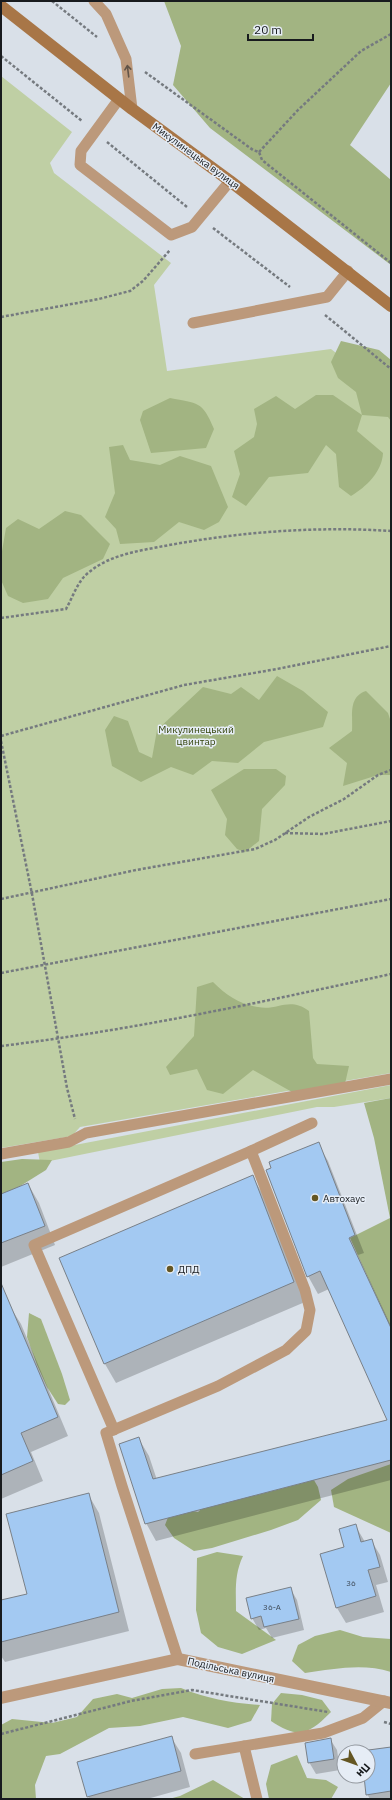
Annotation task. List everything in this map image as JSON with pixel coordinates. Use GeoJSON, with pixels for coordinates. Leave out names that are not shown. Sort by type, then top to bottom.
{"type":"FeatureCollection","features":[{"type":"Feature","properties":{"kind":"main road","name":"Микулинецька вулиця"},"geometry":{"type":"LineString","coordinates":[[1,6],[132,110],[230,181],[348,271],[391,306]]}},
{"type":"Feature","properties":{"kind":"street","name":"Подільська вулиця"},"geometry":{"type":"LineString","coordinates":[[1,1698],[178,1659],[387,1702]]}},
{"type":"Feature","properties":{"kind":"lane"},"geometry":{"type":"LineString","coordinates":[[94,1],[106,14],[126,59],[132,110]]}},
{"type":"Feature","properties":{"kind":"lane"},"geometry":{"type":"LineString","coordinates":[[119,99],[81,151],[80,165],[171,235],[192,227],[230,181]]}},
{"type":"Feature","properties":{"kind":"lane"},"geometry":{"type":"LineString","coordinates":[[193,324],[327,297],[348,271]]}},
{"type":"Feature","properties":{"kind":"lane"},"geometry":{"type":"LineString","coordinates":[[1,1154],[69,1142],[86,1133],[391,1079]]}},
{"type":"Feature","properties":{"kind":"lane"},"geometry":{"type":"LineString","coordinates":[[114,1430],[34,1245],[312,1123]]}},
{"type":"Feature","properties":{"kind":"lane"},"geometry":{"type":"LineString","coordinates":[[178,1659],[106,1433],[218,1386],[286,1350],[306,1331],[310,1310],[305,1290],[251,1151]]}},
{"type":"Feature","properties":{"kind":"lane"},"geometry":{"type":"LineString","coordinates":[[195,1754],[323,1733],[363,1718],[387,1702]]}},
{"type":"Feature","properties":{"kind":"lane"},"geometry":{"type":"LineString","coordinates":[[244,1746],[257,1799]]}},
{"type":"Feature","properties":{"kind":"path"},"geometry":{"type":"LineString","coordinates":[[52,1],[102,41]]}},
{"type":"Feature","properties":{"kind":"path"},"geometry":{"type":"LineString","coordinates":[[259,152],[298,110],[361,50],[391,34]]}},
{"type":"Feature","properties":{"kind":"path"},"geometry":{"type":"LineString","coordinates":[[126,59],[253,150],[259,152]]}},
{"type":"Feature","properties":{"kind":"path"},"geometry":{"type":"LineString","coordinates":[[259,152],[262,160],[391,263]]}},
{"type":"Feature","properties":{"kind":"path"},"geometry":{"type":"LineString","coordinates":[[1,317],[99,299],[130,290],[143,281],[173,248]]}},
{"type":"Feature","properties":{"kind":"path"},"geometry":{"type":"LineString","coordinates":[[1,618],[66,609],[77,586],[87,573],[104,562],[128,553],[195,540],[265,531],[354,529],[391,532]]}},
{"type":"Feature","properties":{"kind":"path"},"geometry":{"type":"LineString","coordinates":[[1,736],[184,685],[277,669],[391,646]]}},
{"type":"Feature","properties":{"kind":"path"},"geometry":{"type":"LineString","coordinates":[[1,741],[32,894],[44,965],[60,1039],[67,1088],[76,1122],[86,1133]]}},
{"type":"Feature","properties":{"kind":"path"},"geometry":{"type":"LineString","coordinates":[[1,899],[32,894],[57,886],[136,870],[255,849],[344,799],[378,775],[391,770]]}},
{"type":"Feature","properties":{"kind":"path"},"geometry":{"type":"LineString","coordinates":[[285,833],[323,834],[391,822]]}},
{"type":"Feature","properties":{"kind":"path"},"geometry":{"type":"LineString","coordinates":[[1,973],[391,900]]}},
{"type":"Feature","properties":{"kind":"path"},"geometry":{"type":"LineString","coordinates":[[1,1046],[60,1039],[208,1014],[391,974]]}},
{"type":"Feature","properties":{"kind":"path"},"geometry":{"type":"LineString","coordinates":[[1,1734],[131,1701],[192,1690],[332,1713]]}},
{"type":"Feature","properties":{"kind":"path"},"geometry":{"type":"LineString","coordinates":[[363,1718],[391,1724]]}},
{"type":"Feature","properties":{"kind":"green space"},"geometry":{"type":"Polygon","coordinates":[[[164,1],[391,1],[391,83],[350,145],[391,180],[391,265],[210,128],[173,85],[181,46],[164,1]]]}},
{"type":"Feature","properties":{"kind":"green space","name":"Микулинецький цвинтар"},"geometry":{"type":"Polygon","coordinates":[[[1,76],[72,132],[50,163],[54,173],[171,263],[154,285],[167,371],[331,349],[391,396],[391,1073],[80,1127],[72,1136],[1,1148],[1,76]]]}},
{"type":"Feature","properties":{"kind":"green space"},"geometry":{"type":"Polygon","coordinates":[[[341,341],[379,350],[391,360],[391,421],[388,417],[362,415],[356,392],[338,378],[331,362],[341,341]]]}},
{"type":"Feature","properties":{"kind":"green space"},"geometry":{"type":"Polygon","coordinates":[[[316,395],[333,395],[362,415],[357,431],[383,453],[380,466],[376,473],[362,488],[351,496],[339,487],[336,454],[326,445],[308,473],[269,477],[246,506],[232,497],[240,474],[234,451],[254,437],[257,424],[254,409],[276,396],[295,409],[316,395]]]}},
{"type":"Feature","properties":{"kind":"green space"},"geometry":{"type":"Polygon","coordinates":[[[170,398],[198,405],[206,413],[214,429],[206,448],[151,453],[140,420],[143,411],[170,398]]]}},
{"type":"Feature","properties":{"kind":"green space"},"geometry":{"type":"Polygon","coordinates":[[[123,445],[130,460],[160,465],[180,456],[211,466],[228,507],[219,522],[204,530],[179,522],[154,542],[120,544],[116,529],[105,517],[115,493],[109,447],[123,445]]]}},
{"type":"Feature","properties":{"kind":"green space"},"geometry":{"type":"Polygon","coordinates":[[[65,511],[81,515],[110,544],[103,559],[63,578],[48,599],[23,603],[8,596],[1,580],[1,557],[6,528],[18,519],[39,529],[65,511]]]}},
{"type":"Feature","properties":{"kind":"green space"},"geometry":{"type":"Polygon","coordinates":[[[277,676],[303,691],[328,712],[323,727],[264,742],[238,763],[212,761],[193,775],[171,767],[141,782],[112,766],[105,730],[114,716],[128,721],[139,752],[152,758],[157,730],[203,687],[231,694],[241,687],[259,700],[277,676]]]}},
{"type":"Feature","properties":{"kind":"green space"},"geometry":{"type":"Polygon","coordinates":[[[366,691],[388,713],[391,722],[391,775],[378,775],[343,786],[347,763],[329,748],[352,731],[352,713],[354,702],[360,694],[366,691]]]}},
{"type":"Feature","properties":{"kind":"green space"},"geometry":{"type":"Polygon","coordinates":[[[244,769],[276,769],[286,776],[285,785],[262,809],[259,841],[245,852],[237,849],[225,835],[227,819],[211,790],[244,769]]]}},
{"type":"Feature","properties":{"kind":"green space"},"geometry":{"type":"Polygon","coordinates":[[[213,982],[233,998],[251,1006],[265,1008],[289,1004],[302,1007],[309,1011],[313,1058],[317,1064],[349,1066],[344,1088],[292,1092],[253,1070],[223,1094],[207,1090],[197,1069],[170,1075],[166,1067],[194,1036],[197,987],[213,982]]]}},
{"type":"Feature","properties":{"kind":"green space"},"geometry":{"type":"Polygon","coordinates":[[[391,1085],[391,1098],[334,1107],[317,1107],[40,1163],[38,1152],[391,1085]]]}},
{"type":"Feature","properties":{"kind":"green space"},"geometry":{"type":"Polygon","coordinates":[[[391,1098],[391,1328],[350,1238],[390,1218],[374,1138],[364,1103],[391,1098]]]}},
{"type":"Feature","properties":{"kind":"green space"},"geometry":{"type":"Polygon","coordinates":[[[22,1159],[52,1160],[46,1170],[1,1198],[1,1162],[22,1159]]]}},
{"type":"Feature","properties":{"kind":"green space"},"geometry":{"type":"Polygon","coordinates":[[[29,1313],[41,1319],[62,1374],[70,1400],[65,1405],[58,1404],[47,1387],[37,1365],[27,1337],[29,1313]]]}},
{"type":"Feature","properties":{"kind":"green space"},"geometry":{"type":"Polygon","coordinates":[[[391,1464],[391,1533],[334,1507],[331,1490],[348,1479],[391,1464]]]}},
{"type":"Feature","properties":{"kind":"green space"},"geometry":{"type":"Polygon","coordinates":[[[308,1470],[318,1487],[321,1500],[298,1520],[212,1548],[194,1551],[174,1538],[165,1525],[172,1507],[198,1512],[215,1497],[308,1470]]]}},
{"type":"Feature","properties":{"kind":"green space"},"geometry":{"type":"Polygon","coordinates":[[[217,1552],[243,1556],[237,1576],[236,1611],[276,1640],[242,1654],[218,1647],[201,1633],[196,1610],[197,1558],[217,1552]]]}},
{"type":"Feature","properties":{"kind":"green space"},"geometry":{"type":"Polygon","coordinates":[[[340,1630],[363,1637],[391,1639],[391,1672],[380,1669],[359,1667],[305,1673],[292,1661],[298,1645],[315,1636],[340,1630]]]}},
{"type":"Feature","properties":{"kind":"green space"},"geometry":{"type":"Polygon","coordinates":[[[181,1688],[220,1700],[260,1705],[251,1721],[228,1728],[183,1717],[140,1726],[109,1728],[60,1754],[46,1756],[35,1785],[36,1799],[1,1799],[1,1725],[12,1719],[52,1723],[77,1717],[93,1699],[117,1694],[132,1698],[162,1689],[181,1688]]]}},
{"type":"Feature","properties":{"kind":"green space"},"geometry":{"type":"Polygon","coordinates":[[[281,1693],[302,1695],[322,1700],[331,1712],[310,1730],[303,1732],[289,1731],[271,1721],[272,1704],[281,1693]]]}},
{"type":"Feature","properties":{"kind":"green space"},"geometry":{"type":"Polygon","coordinates":[[[297,1755],[307,1778],[326,1780],[338,1787],[331,1799],[269,1799],[266,1784],[271,1765],[297,1755]]]}},
{"type":"Feature","properties":{"kind":"green space"},"geometry":{"type":"Polygon","coordinates":[[[213,1780],[245,1799],[169,1799],[180,1796],[213,1780]]]}},
{"type":"Feature","properties":{"kind":"building"},"geometry":{"type":"Polygon","coordinates":[[[319,1142],[355,1235],[349,1238],[391,1328],[391,1460],[145,1524],[119,1444],[139,1437],[153,1479],[387,1420],[320,1271],[307,1277],[266,1170],[271,1168],[269,1162],[319,1142]]]}},
{"type":"Feature","properties":{"kind":"building"},"geometry":{"type":"Polygon","coordinates":[[[253,1175],[294,1282],[104,1364],[59,1258],[253,1175]]]}},
{"type":"Feature","properties":{"kind":"building"},"geometry":{"type":"Polygon","coordinates":[[[28,1183],[45,1226],[1,1243],[1,1194],[28,1183]]]}},
{"type":"Feature","properties":{"kind":"building"},"geometry":{"type":"Polygon","coordinates":[[[1,1283],[58,1417],[21,1433],[33,1461],[1,1475],[1,1283]]]}},
{"type":"Feature","properties":{"kind":"building"},"geometry":{"type":"Polygon","coordinates":[[[89,1493],[119,1612],[1,1642],[1,1600],[27,1594],[6,1514],[89,1493]]]}},
{"type":"Feature","properties":{"kind":"building"},"geometry":{"type":"Polygon","coordinates":[[[356,1524],[361,1542],[372,1539],[380,1567],[368,1570],[376,1596],[336,1608],[320,1554],[344,1547],[339,1529],[356,1524]]]}},
{"type":"Feature","properties":{"kind":"building"},"geometry":{"type":"Polygon","coordinates":[[[291,1587],[299,1619],[264,1627],[261,1616],[251,1619],[246,1598],[291,1587]]]}},
{"type":"Feature","properties":{"kind":"building"},"geometry":{"type":"Polygon","coordinates":[[[172,1736],[181,1771],[87,1797],[77,1762],[172,1736]]]}},
{"type":"Feature","properties":{"kind":"building"},"geometry":{"type":"Polygon","coordinates":[[[331,1738],[334,1759],[308,1763],[305,1743],[331,1738]]]}},
{"type":"Feature","properties":{"kind":"building"},"geometry":{"type":"Polygon","coordinates":[[[391,1747],[391,1791],[366,1795],[365,1784],[376,1784],[376,1749],[391,1747]]]}},
{"type":"Feature","properties":{"kind":"place","name":"Автохаус"},"geometry":{"type":"Point","coordinates":[315,1198]}},
{"type":"Feature","properties":{"kind":"place","name":"ДПД"},"geometry":{"type":"Point","coordinates":[170,1269]}}]}
